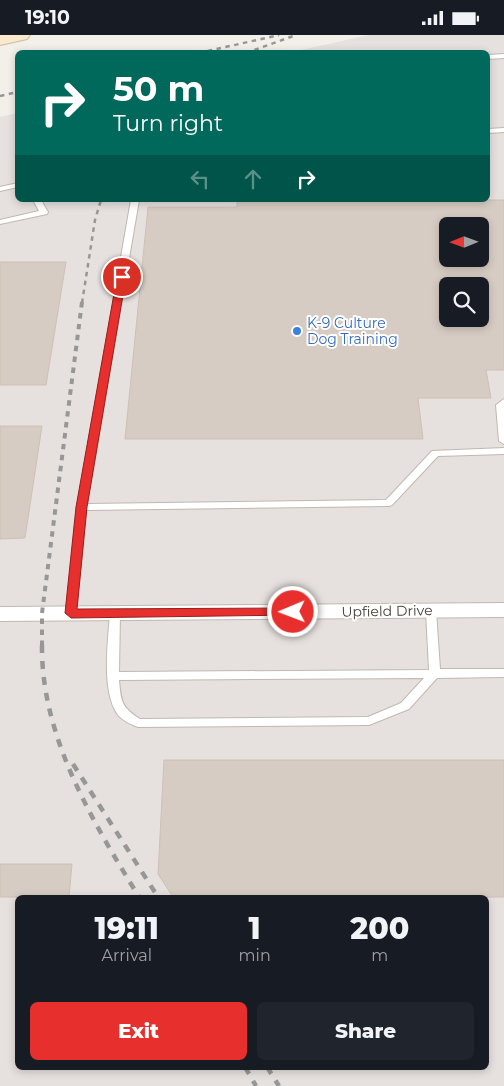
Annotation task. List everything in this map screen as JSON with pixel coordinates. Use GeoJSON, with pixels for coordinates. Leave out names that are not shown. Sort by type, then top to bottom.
{"type":"FeatureCollection","features":[{"type":"Feature","properties":{"kind":"main road"},"geometry":{"type":"LineString","coordinates":[[0,40],[21,35]]}},
{"type":"Feature","properties":{"kind":"street","name":"Upfield Drive"},"geometry":{"type":"LineString","coordinates":[[0,614],[504,610]]}},
{"type":"Feature","properties":{"kind":"lane"},"geometry":{"type":"LineString","coordinates":[[490,57],[504,56]]}},
{"type":"Feature","properties":{"kind":"lane"},"geometry":{"type":"LineString","coordinates":[[490,131],[504,130]]}},
{"type":"Feature","properties":{"kind":"lane"},"geometry":{"type":"LineString","coordinates":[[0,189],[15,186]]}},
{"type":"Feature","properties":{"kind":"lane"},"geometry":{"type":"LineString","coordinates":[[0,222],[44,212],[38,202]]}},
{"type":"Feature","properties":{"kind":"lane"},"geometry":{"type":"LineString","coordinates":[[71,613],[82,507],[135,202]]}},
{"type":"Feature","properties":{"kind":"lane"},"geometry":{"type":"LineString","coordinates":[[504,402],[500,405],[504,441]]}},
{"type":"Feature","properties":{"kind":"lane"},"geometry":{"type":"LineString","coordinates":[[82,507],[389,503],[435,453],[504,451]]}},
{"type":"Feature","properties":{"kind":"lane"},"geometry":{"type":"LineString","coordinates":[[116,614],[112,664],[115,692],[122,712],[138,723],[369,721],[405,706],[435,673],[430,611]]}},
{"type":"Feature","properties":{"kind":"lane"},"geometry":{"type":"LineString","coordinates":[[114,675],[504,673]]}},
{"type":"Feature","properties":{"kind":"shaded area"},"geometry":{"type":"Polygon","coordinates":[[[369,35],[504,35],[504,1086],[0,1086],[0,117],[15,113],[15,202],[490,202],[490,50],[301,50],[369,35]]]}},
{"type":"Feature","properties":{"kind":"building"},"geometry":{"type":"Polygon","coordinates":[[[490,200],[504,200],[504,370],[486,370],[491,398],[418,398],[423,439],[125,439],[148,207],[237,207],[237,202],[490,202],[490,200]]]}},
{"type":"Feature","properties":{"kind":"building"},"geometry":{"type":"Polygon","coordinates":[[[0,262],[66,262],[46,385],[0,385],[0,262]]]}},
{"type":"Feature","properties":{"kind":"building"},"geometry":{"type":"Polygon","coordinates":[[[0,426],[42,426],[25,538],[0,539],[0,426]]]}},
{"type":"Feature","properties":{"kind":"building"},"geometry":{"type":"Polygon","coordinates":[[[164,760],[504,760],[504,897],[489,897],[489,895],[172,895],[158,874],[164,760]]]}},
{"type":"Feature","properties":{"kind":"building"},"geometry":{"type":"Polygon","coordinates":[[[0,864],[72,864],[69,895],[15,895],[15,897],[0,897],[0,864]]]}},
{"type":"Feature","properties":{"kind":"railway"},"geometry":{"type":"LineString","coordinates":[[212,50],[279,35]]}},
{"type":"Feature","properties":{"kind":"railway"},"geometry":{"type":"LineString","coordinates":[[254,50],[296,35]]}},
{"type":"Feature","properties":{"kind":"railway"},"geometry":{"type":"LineString","coordinates":[[0,96],[15,93]]}},
{"type":"Feature","properties":{"kind":"railway"},"geometry":{"type":"LineString","coordinates":[[82,303],[95,220],[100,202]]}},
{"type":"Feature","properties":{"kind":"railway"},"geometry":{"type":"LineString","coordinates":[[42,645],[42,613],[82,302]]}},
{"type":"Feature","properties":{"kind":"railway"},"geometry":{"type":"LineString","coordinates":[[42,645],[44,679],[50,713],[60,745],[88,809],[138,895]]}},
{"type":"Feature","properties":{"kind":"railway"},"geometry":{"type":"LineString","coordinates":[[73,764],[157,895]]}},
{"type":"Feature","properties":{"kind":"railway"},"geometry":{"type":"LineString","coordinates":[[247,1070],[256,1086]]}},
{"type":"Feature","properties":{"kind":"railway"},"geometry":{"type":"LineString","coordinates":[[269,1070],[279,1086]]}},
{"type":"Feature","properties":{"kind":"place","name":"K-9 Culture Dog Training"},"geometry":{"type":"Point","coordinates":[297,331]}},
{"type":"Feature","properties":{"kind":"route"},"geometry":{"type":"LineString","coordinates":[[122,277],[82,507],[71,613],[293,612]]}}]}
